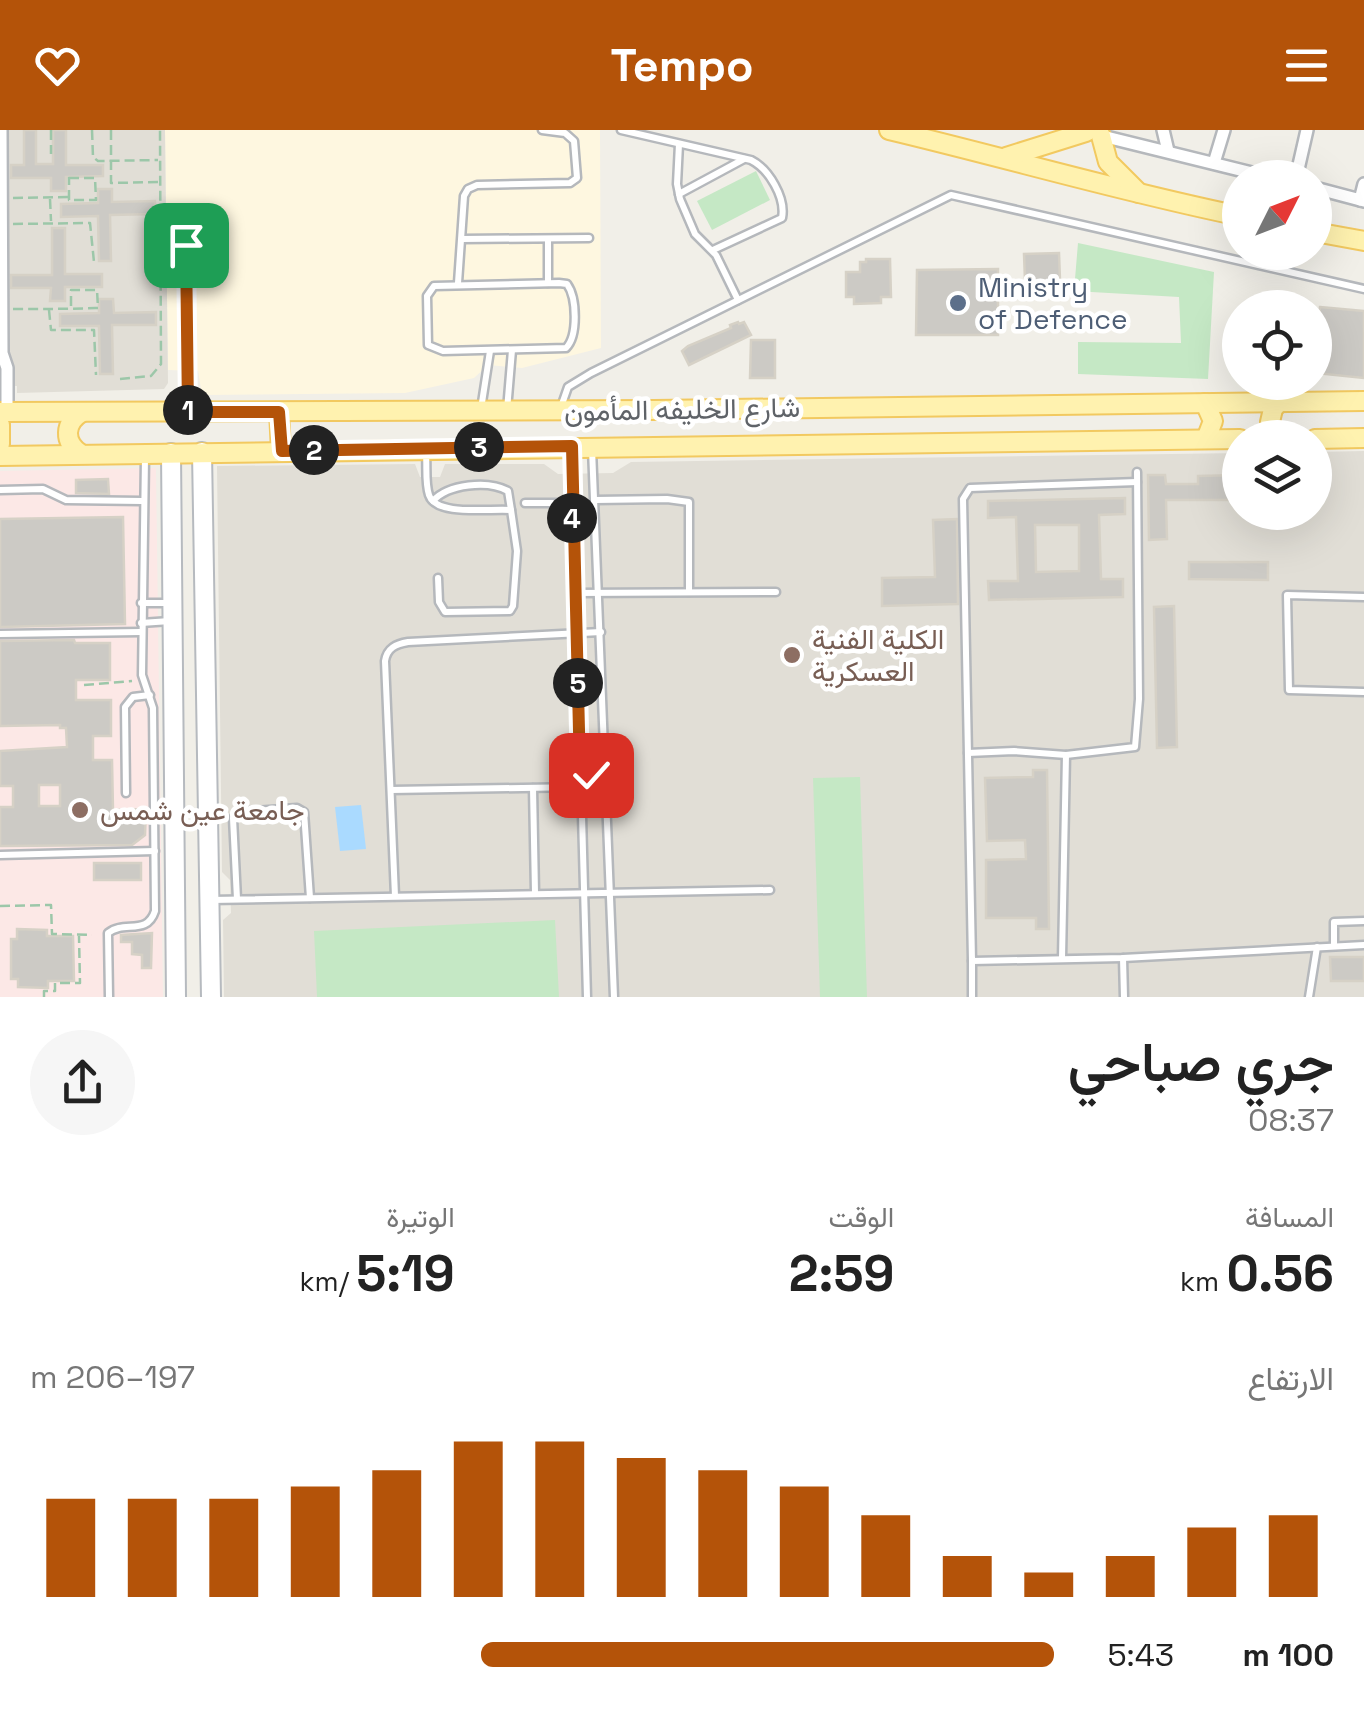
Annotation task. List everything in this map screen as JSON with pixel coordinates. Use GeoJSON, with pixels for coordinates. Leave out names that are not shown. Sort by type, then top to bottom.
{"type":"FeatureCollection","features":[{"type":"Feature","properties":{"kind":"main road"},"geometry":{"type":"LineString","coordinates":[[889,130],[1143,197],[1222,212]]}},
{"type":"Feature","properties":{"kind":"main road"},"geometry":{"type":"LineString","coordinates":[[1006,158],[1088,132],[1102,146],[1114,171],[1143,197]]}},
{"type":"Feature","properties":{"kind":"main road"},"geometry":{"type":"LineString","coordinates":[[1332,235],[1364,242]]}},
{"type":"Feature","properties":{"kind":"main road","name":"شارع الخليفه المأمون"},"geometry":{"type":"LineString","coordinates":[[2,416],[82,412],[1364,401]]}},
{"type":"Feature","properties":{"kind":"main road"},"geometry":{"type":"LineString","coordinates":[[1270,420],[1279,402]]}},
{"type":"Feature","properties":{"kind":"main road"},"geometry":{"type":"LineString","coordinates":[[1205,403],[1213,421],[1206,439]]}},
{"type":"Feature","properties":{"kind":"main road"},"geometry":{"type":"LineString","coordinates":[[535,446],[542,440],[546,427],[537,410]]}},
{"type":"Feature","properties":{"kind":"main road"},"geometry":{"type":"LineString","coordinates":[[637,445],[628,430],[629,420],[639,410]]}},
{"type":"Feature","properties":{"kind":"main road"},"geometry":{"type":"LineString","coordinates":[[80,454],[67,436],[72,419],[82,412]]}},
{"type":"Feature","properties":{"kind":"main road"},"geometry":{"type":"LineString","coordinates":[[279,412],[282,451]]}},
{"type":"Feature","properties":{"kind":"main road"},"geometry":{"type":"LineString","coordinates":[[0,444],[2,416]]}},
{"type":"Feature","properties":{"kind":"main road"},"geometry":{"type":"LineString","coordinates":[[1332,439],[1364,438]]}},
{"type":"Feature","properties":{"kind":"main road","name":"شارع الخليفه المأمون"},"geometry":{"type":"LineString","coordinates":[[0,456],[1222,439]]}},
{"type":"Feature","properties":{"kind":"street"},"geometry":{"type":"LineString","coordinates":[[1,130],[1,356],[7,368],[2,416]]}},
{"type":"Feature","properties":{"kind":"street"},"geometry":{"type":"LineString","coordinates":[[1163,130],[1168,150]]}},
{"type":"Feature","properties":{"kind":"street"},"geometry":{"type":"LineString","coordinates":[[1214,162],[1224,130]]}},
{"type":"Feature","properties":{"kind":"street"},"geometry":{"type":"LineString","coordinates":[[1300,160],[1308,130]]}},
{"type":"Feature","properties":{"kind":"street"},"geometry":{"type":"LineString","coordinates":[[1088,132],[1222,164]]}},
{"type":"Feature","properties":{"kind":"street"},"geometry":{"type":"LineString","coordinates":[[1332,192],[1362,200],[1364,184]]}},
{"type":"Feature","properties":{"kind":"street"},"geometry":{"type":"LineString","coordinates":[[186,245],[188,412]]}},
{"type":"Feature","properties":{"kind":"street"},"geometry":{"type":"LineString","coordinates":[[202,452],[211,997]]}},
{"type":"Feature","properties":{"kind":"street"},"geometry":{"type":"LineString","coordinates":[[170,453],[176,997]]}},
{"type":"Feature","properties":{"kind":"street"},"geometry":{"type":"LineString","coordinates":[[172,605],[195,600],[205,591]]}},
{"type":"Feature","properties":{"kind":"street"},"geometry":{"type":"LineString","coordinates":[[172,605],[175,614],[187,608],[200,612],[205,619]]}},
{"type":"Feature","properties":{"kind":"street"},"geometry":{"type":"LineString","coordinates":[[176,900],[211,900]]}},
{"type":"Feature","properties":{"kind":"lane"},"geometry":{"type":"LineString","coordinates":[[458,283],[464,196],[472,186],[574,181],[574,140],[565,133],[542,130]]}},
{"type":"Feature","properties":{"kind":"lane"},"geometry":{"type":"LineString","coordinates":[[620,130],[745,158],[761,165],[769,174],[784,212],[777,222],[713,250]]}},
{"type":"Feature","properties":{"kind":"lane"},"geometry":{"type":"LineString","coordinates":[[679,144],[679,194],[696,234],[713,250],[738,300]]}},
{"type":"Feature","properties":{"kind":"lane"},"geometry":{"type":"LineString","coordinates":[[679,194],[745,158]]}},
{"type":"Feature","properties":{"kind":"lane"},"geometry":{"type":"LineString","coordinates":[[562,410],[562,398],[573,383],[951,195],[1364,289]]}},
{"type":"Feature","properties":{"kind":"lane"},"geometry":{"type":"LineString","coordinates":[[548,238],[548,283]]}},
{"type":"Feature","properties":{"kind":"lane"},"geometry":{"type":"LineString","coordinates":[[462,239],[589,238]]}},
{"type":"Feature","properties":{"kind":"lane"},"geometry":{"type":"LineString","coordinates":[[458,283],[567,284],[572,292],[571,344],[557,350],[437,351],[428,344],[430,291],[440,284],[458,283]]}},
{"type":"Feature","properties":{"kind":"lane"},"geometry":{"type":"LineString","coordinates":[[508,411],[512,350]]}},
{"type":"Feature","properties":{"kind":"lane"},"geometry":{"type":"LineString","coordinates":[[480,411],[490,351]]}},
{"type":"Feature","properties":{"kind":"lane"},"geometry":{"type":"LineString","coordinates":[[572,446],[587,997]]}},
{"type":"Feature","properties":{"kind":"lane"},"geometry":{"type":"LineString","coordinates":[[592,446],[614,997]]}},
{"type":"Feature","properties":{"kind":"lane"},"geometry":{"type":"LineString","coordinates":[[425,448],[432,502],[446,509],[511,510]]}},
{"type":"Feature","properties":{"kind":"lane"},"geometry":{"type":"LineString","coordinates":[[109,997],[108,933],[115,928],[143,927],[152,921],[155,911],[153,708],[142,680],[142,501],[146,453]]}},
{"type":"Feature","properties":{"kind":"lane"},"geometry":{"type":"LineString","coordinates":[[968,753],[1066,754],[1135,747],[1140,700],[1137,472]]}},
{"type":"Feature","properties":{"kind":"lane"},"geometry":{"type":"LineString","coordinates":[[972,997],[966,491],[1137,482]]}},
{"type":"Feature","properties":{"kind":"lane"},"geometry":{"type":"LineString","coordinates":[[432,502],[456,487],[500,486],[508,492],[517,551],[514,606],[510,612],[446,612],[439,602],[438,578]]}},
{"type":"Feature","properties":{"kind":"lane"},"geometry":{"type":"LineString","coordinates":[[0,490],[43,488],[66,500],[142,501]]}},
{"type":"Feature","properties":{"kind":"lane"},"geometry":{"type":"LineString","coordinates":[[595,500],[689,502],[689,592]]}},
{"type":"Feature","properties":{"kind":"lane"},"geometry":{"type":"LineString","coordinates":[[525,503],[572,504]]}},
{"type":"Feature","properties":{"kind":"lane"},"geometry":{"type":"LineString","coordinates":[[574,593],[776,592]]}},
{"type":"Feature","properties":{"kind":"lane"},"geometry":{"type":"LineString","coordinates":[[1364,596],[1287,596],[1286,613],[1289,690],[1364,692]]}},
{"type":"Feature","properties":{"kind":"lane"},"geometry":{"type":"LineString","coordinates":[[141,603],[172,605]]}},
{"type":"Feature","properties":{"kind":"lane"},"geometry":{"type":"LineString","coordinates":[[0,634],[141,628],[172,605]]}},
{"type":"Feature","properties":{"kind":"lane"},"geometry":{"type":"LineString","coordinates":[[395,896],[385,661],[392,647],[408,642],[601,632]]}},
{"type":"Feature","properties":{"kind":"lane"},"geometry":{"type":"LineString","coordinates":[[126,793],[124,707],[133,697],[150,696]]}},
{"type":"Feature","properties":{"kind":"lane"},"geometry":{"type":"LineString","coordinates":[[1062,958],[1066,754]]}},
{"type":"Feature","properties":{"kind":"lane"},"geometry":{"type":"LineString","coordinates":[[580,771],[591,775],[604,770]]}},
{"type":"Feature","properties":{"kind":"lane"},"geometry":{"type":"LineString","coordinates":[[390,790],[580,787]]}},
{"type":"Feature","properties":{"kind":"lane"},"geometry":{"type":"LineString","coordinates":[[533,788],[535,894]]}},
{"type":"Feature","properties":{"kind":"lane"},"geometry":{"type":"LineString","coordinates":[[581,798],[593,793],[606,799]]}},
{"type":"Feature","properties":{"kind":"lane"},"geometry":{"type":"LineString","coordinates":[[237,899],[232,822],[235,814],[297,808],[304,812],[310,898]]}},
{"type":"Feature","properties":{"kind":"lane"},"geometry":{"type":"LineString","coordinates":[[0,855],[154,851]]}},
{"type":"Feature","properties":{"kind":"lane"},"geometry":{"type":"LineString","coordinates":[[211,900],[770,890]]}},
{"type":"Feature","properties":{"kind":"lane"},"geometry":{"type":"LineString","coordinates":[[1334,946],[1334,922],[1364,921]]}},
{"type":"Feature","properties":{"kind":"lane"},"geometry":{"type":"LineString","coordinates":[[972,961],[1123,958],[1364,945]]}},
{"type":"Feature","properties":{"kind":"lane"},"geometry":{"type":"LineString","coordinates":[[1309,997],[1317,947]]}},
{"type":"Feature","properties":{"kind":"lane"},"geometry":{"type":"LineString","coordinates":[[1123,958],[1124,997]]}},
{"type":"Feature","properties":{"kind":"path"},"geometry":{"type":"LineString","coordinates":[[51,130],[52,154]]}},
{"type":"Feature","properties":{"kind":"path"},"geometry":{"type":"LineString","coordinates":[[92,130],[93,157],[98,160],[160,160]]}},
{"type":"Feature","properties":{"kind":"path"},"geometry":{"type":"LineString","coordinates":[[111,130],[112,183],[160,182]]}},
{"type":"Feature","properties":{"kind":"path"},"geometry":{"type":"LineString","coordinates":[[120,379],[150,376],[161,364],[160,130]]}},
{"type":"Feature","properties":{"kind":"path"},"geometry":{"type":"LineString","coordinates":[[1,198],[96,200],[96,178],[69,178],[69,197]]}},
{"type":"Feature","properties":{"kind":"path"},"geometry":{"type":"LineString","coordinates":[[50,198],[50,223]]}},
{"type":"Feature","properties":{"kind":"path"},"geometry":{"type":"LineString","coordinates":[[2,224],[91,224],[94,262]]}},
{"type":"Feature","properties":{"kind":"path"},"geometry":{"type":"LineString","coordinates":[[2,310],[98,308],[98,290],[71,290],[72,308]]}},
{"type":"Feature","properties":{"kind":"path"},"geometry":{"type":"LineString","coordinates":[[49,309],[51,330],[94,330],[96,375]]}},
{"type":"Feature","properties":{"kind":"path"},"geometry":{"type":"LineString","coordinates":[[84,684],[142,680]]}},
{"type":"Feature","properties":{"kind":"path"},"geometry":{"type":"LineString","coordinates":[[0,906],[51,905],[52,934],[92,935]]}},
{"type":"Feature","properties":{"kind":"path"},"geometry":{"type":"LineString","coordinates":[[44,997],[44,991],[55,991],[55,984],[80,983],[78,935]]}},
{"type":"Feature","properties":{"kind":"shaded area"},"geometry":{"type":"Polygon","coordinates":[[[0,130],[165,130],[168,383],[164,389],[17,393],[17,386],[0,386],[0,130]]]}},
{"type":"Feature","properties":{"kind":"shaded area"},"geometry":{"type":"Polygon","coordinates":[[[165,130],[600,130],[601,348],[522,368],[488,365],[474,378],[405,393],[202,395],[198,371],[168,370],[165,130]]]}},
{"type":"Feature","properties":{"kind":"shaded area","name":"الكلية الفنية العسكرية"},"geometry":{"type":"Polygon","coordinates":[[[1364,451],[1364,997],[224,997],[223,920],[231,913],[230,880],[222,872],[217,466],[415,464],[420,477],[440,477],[445,464],[544,464],[558,474],[613,473],[631,462],[1222,453],[1222,530],[1332,530],[1332,452],[1364,451]]]}},
{"type":"Feature","properties":{"kind":"shaded area","name":"جامعة عين شمس"},"geometry":{"type":"Polygon","coordinates":[[[156,468],[163,997],[0,997],[0,471],[156,468]]]}},
{"type":"Feature","properties":{"kind":"green space"},"geometry":{"type":"Polygon","coordinates":[[[756,171],[770,200],[712,230],[697,201],[756,171]]]}},
{"type":"Feature","properties":{"kind":"green space"},"geometry":{"type":"Polygon","coordinates":[[[1078,243],[1214,272],[1208,379],[1078,374],[1078,342],[1181,343],[1179,297],[1074,291],[1078,243]]]}},
{"type":"Feature","properties":{"kind":"green space"},"geometry":{"type":"Polygon","coordinates":[[[860,777],[867,997],[820,997],[813,778],[860,777]]]}},
{"type":"Feature","properties":{"kind":"green space"},"geometry":{"type":"Polygon","coordinates":[[[555,920],[559,997],[317,997],[314,931],[555,920]]]}},
{"type":"Feature","properties":{"kind":"water"},"geometry":{"type":"Polygon","coordinates":[[[361,805],[366,849],[340,851],[335,807],[361,805]]]}},
{"type":"Feature","properties":{"kind":"building"},"geometry":{"type":"Polygon","coordinates":[[[24,130],[36,130],[36,164],[53,164],[53,130],[66,130],[66,165],[103,165],[103,176],[66,177],[66,191],[51,191],[51,178],[11,178],[11,165],[24,165],[24,130]]]}},
{"type":"Feature","properties":{"kind":"building"},"geometry":{"type":"Polygon","coordinates":[[[98,189],[112,189],[112,202],[155,201],[155,214],[110,215],[111,261],[99,261],[98,216],[61,217],[61,204],[98,203],[98,189]]]}},
{"type":"Feature","properties":{"kind":"building"},"geometry":{"type":"Polygon","coordinates":[[[52,228],[65,228],[65,274],[102,274],[102,287],[65,287],[65,301],[50,301],[51,288],[11,288],[11,275],[52,275],[52,228]]]}},
{"type":"Feature","properties":{"kind":"building"},"geometry":{"type":"Polygon","coordinates":[[[1059,253],[1060,280],[1025,281],[1024,254],[1059,253]]]}},
{"type":"Feature","properties":{"kind":"building"},"geometry":{"type":"Polygon","coordinates":[[[890,259],[891,297],[881,297],[881,303],[854,304],[854,297],[846,297],[846,272],[860,272],[860,262],[890,259]]]}},
{"type":"Feature","properties":{"kind":"building","name":"Ministry of Defence"},"geometry":{"type":"Polygon","coordinates":[[[998,269],[998,335],[916,335],[917,270],[998,269]]]}},
{"type":"Feature","properties":{"kind":"building"},"geometry":{"type":"Polygon","coordinates":[[[99,299],[113,299],[114,313],[156,312],[156,325],[112,325],[113,374],[100,374],[99,326],[60,326],[60,314],[99,313],[99,299]]]}},
{"type":"Feature","properties":{"kind":"building"},"geometry":{"type":"Polygon","coordinates":[[[1332,308],[1364,311],[1364,378],[1332,375],[1332,308]]]}},
{"type":"Feature","properties":{"kind":"building"},"geometry":{"type":"Polygon","coordinates":[[[744,322],[751,335],[689,365],[682,351],[744,322]]]}},
{"type":"Feature","properties":{"kind":"building"},"geometry":{"type":"Polygon","coordinates":[[[751,340],[775,340],[775,378],[750,378],[751,340]]]}},
{"type":"Feature","properties":{"kind":"building"},"geometry":{"type":"Polygon","coordinates":[[[1148,475],[1165,475],[1166,484],[1198,484],[1198,476],[1222,475],[1222,500],[1166,500],[1167,539],[1149,540],[1148,475]]]}},
{"type":"Feature","properties":{"kind":"building"},"geometry":{"type":"Polygon","coordinates":[[[108,479],[109,494],[76,493],[76,480],[108,479]]]}},
{"type":"Feature","properties":{"kind":"building"},"geometry":{"type":"Polygon","coordinates":[[[1125,498],[1125,514],[1099,515],[1101,579],[1123,579],[1123,597],[989,600],[988,581],[1018,581],[1016,517],[988,518],[988,501],[1125,498]],[[1035,525],[1036,572],[1079,571],[1079,525],[1035,525]]]}},
{"type":"Feature","properties":{"kind":"building"},"geometry":{"type":"Polygon","coordinates":[[[123,517],[125,624],[0,627],[0,519],[123,517]]]}},
{"type":"Feature","properties":{"kind":"building"},"geometry":{"type":"Polygon","coordinates":[[[957,519],[958,604],[882,606],[882,578],[935,577],[933,520],[957,519]]]}},
{"type":"Feature","properties":{"kind":"building"},"geometry":{"type":"Polygon","coordinates":[[[1189,562],[1268,562],[1268,580],[1189,579],[1189,562]]]}},
{"type":"Feature","properties":{"kind":"building"},"geometry":{"type":"Polygon","coordinates":[[[1174,606],[1177,747],[1157,748],[1154,607],[1174,606]]]}},
{"type":"Feature","properties":{"kind":"building"},"geometry":{"type":"Polygon","coordinates":[[[0,641],[110,643],[110,680],[76,680],[76,700],[111,700],[111,736],[93,736],[93,760],[112,760],[113,810],[146,809],[145,835],[132,845],[0,846],[0,807],[13,807],[13,786],[0,786],[0,751],[67,747],[66,728],[60,725],[0,726],[0,641]],[[39,785],[39,806],[60,806],[60,785],[39,785]]]}},
{"type":"Feature","properties":{"kind":"building"},"geometry":{"type":"Polygon","coordinates":[[[1033,770],[1047,770],[1049,929],[1036,929],[1036,918],[986,918],[986,860],[1026,859],[1025,840],[987,841],[985,778],[1033,777],[1033,770]]]}},
{"type":"Feature","properties":{"kind":"building"},"geometry":{"type":"Polygon","coordinates":[[[94,863],[141,863],[141,880],[94,880],[94,863]]]}},
{"type":"Feature","properties":{"kind":"building"},"geometry":{"type":"Polygon","coordinates":[[[17,929],[47,930],[47,936],[73,936],[74,981],[48,981],[48,988],[18,987],[18,979],[11,979],[11,939],[17,939],[17,929]]]}},
{"type":"Feature","properties":{"kind":"building"},"geometry":{"type":"Polygon","coordinates":[[[152,933],[151,968],[142,968],[142,955],[132,954],[132,942],[121,942],[121,935],[152,933]]]}},
{"type":"Feature","properties":{"kind":"building"},"geometry":{"type":"Polygon","coordinates":[[[1330,957],[1364,957],[1364,981],[1331,981],[1330,957]]]}},
{"type":"Feature","properties":{"kind":"place","name":"Ministry of Defence"},"geometry":{"type":"Point","coordinates":[958,303]}},
{"type":"Feature","properties":{"kind":"place","name":"الكلية الفنية العسكرية"},"geometry":{"type":"Point","coordinates":[792,655]}},
{"type":"Feature","properties":{"kind":"place","name":"جامعة عين شمس"},"geometry":{"type":"Point","coordinates":[80,810]}},
{"type":"Feature","properties":{"kind":"route"},"geometry":{"type":"LineString","coordinates":[[186,245],[188,412],[279,412],[282,451],[572,446],[580,771],[591,775]]}}]}
